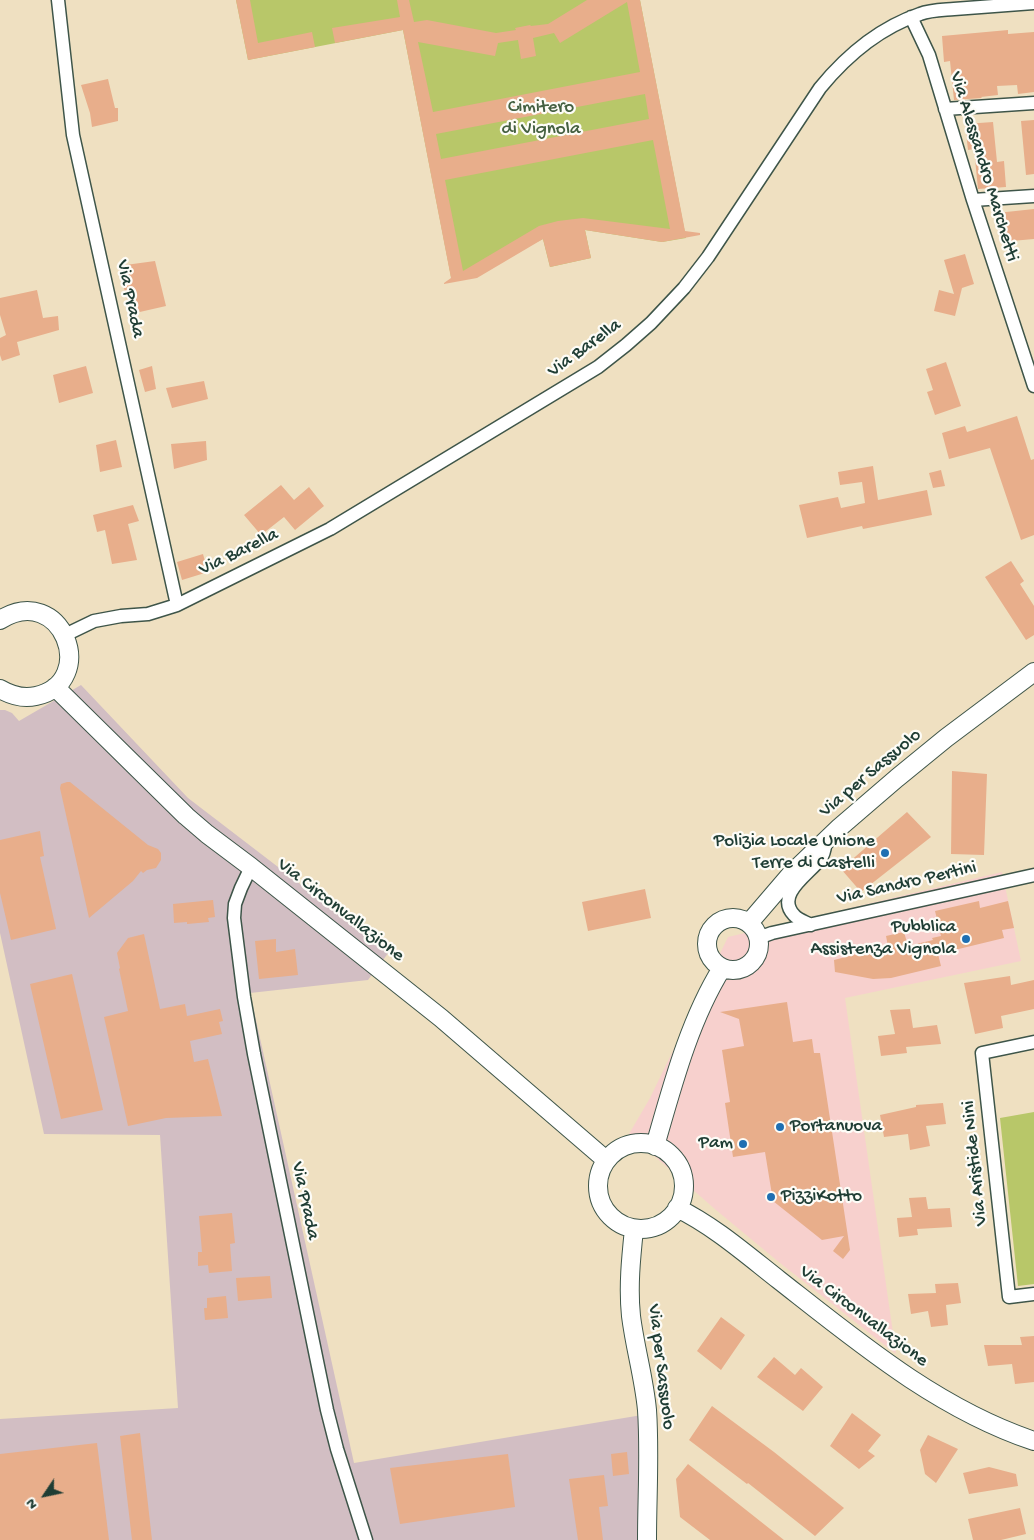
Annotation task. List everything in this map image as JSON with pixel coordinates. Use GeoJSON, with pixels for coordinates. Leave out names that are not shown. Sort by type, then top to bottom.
{"type":"FeatureCollection","features":[{"type":"Feature","properties":{"kind":"main road"},"geometry":{"type":"LineString","coordinates":[[0,620],[21,611],[34,612],[47,617],[58,625],[69,646],[68,663],[62,678],[55,687],[43,695],[29,698],[18,697],[7,694],[0,689]]}},
{"type":"Feature","properties":{"kind":"main road","name":"Via per Sassuolo"},"geometry":{"type":"LineString","coordinates":[[749,923],[791,874],[826,840],[897,778],[974,716],[1034,672]]}},
{"type":"Feature","properties":{"kind":"main road","name":"Via Circonvallazione"},"geometry":{"type":"LineString","coordinates":[[55,687],[186,816],[441,1018],[606,1160]]}},
{"type":"Feature","properties":{"kind":"main road"},"geometry":{"type":"LineString","coordinates":[[728,918],[749,923],[755,930],[758,938],[758,953],[754,960],[748,966],[736,970],[722,968],[716,964],[706,945],[710,931],[720,921],[728,918]]}},
{"type":"Feature","properties":{"kind":"main road"},"geometry":{"type":"LineString","coordinates":[[655,1146],[670,1092],[686,1049],[708,992],[722,968]]}},
{"type":"Feature","properties":{"kind":"main road"},"geometry":{"type":"LineString","coordinates":[[644,1143],[655,1146],[666,1152],[675,1161],[681,1172],[684,1184],[682,1197],[671,1216],[659,1225],[644,1229],[634,1229],[622,1225],[611,1218],[599,1196],[597,1184],[600,1172],[606,1160],[618,1150],[634,1144],[644,1143]]}},
{"type":"Feature","properties":{"kind":"main road","name":"Via Circonvallazione"},"geometry":{"type":"LineString","coordinates":[[677,1208],[730,1242],[845,1332],[922,1387],[976,1417],[1034,1441]]}},
{"type":"Feature","properties":{"kind":"main road","name":"Via per Sassuolo"},"geometry":{"type":"LineString","coordinates":[[634,1229],[629,1297],[647,1411],[647,1540]]}},
{"type":"Feature","properties":{"kind":"street","name":"Via Prada"},"geometry":{"type":"LineString","coordinates":[[58,0],[73,136],[177,604]]}},
{"type":"Feature","properties":{"kind":"street","name":"Via Barella"},"geometry":{"type":"LineString","coordinates":[[65,636],[94,621],[113,617],[148,614],[177,604],[330,529],[598,367],[651,323],[684,288],[708,257],[829,77],[867,41],[922,13],[950,9],[1034,4]]}},
{"type":"Feature","properties":{"kind":"street","name":"Via Alessandro Marchetti"},"geometry":{"type":"LineString","coordinates":[[912,17],[928,55],[1034,386]]}},
{"type":"Feature","properties":{"kind":"street"},"geometry":{"type":"LineString","coordinates":[[945,108],[1034,103]]}},
{"type":"Feature","properties":{"kind":"street"},"geometry":{"type":"LineString","coordinates":[[973,200],[1034,196]]}},
{"type":"Feature","properties":{"kind":"street"},"geometry":{"type":"LineString","coordinates":[[812,925],[794,915],[789,905],[789,898],[790,892],[796,883],[822,858],[826,840]]}},
{"type":"Feature","properties":{"kind":"street","name":"Via Prada"},"geometry":{"type":"LineString","coordinates":[[251,867],[235,904],[234,918],[244,997],[327,1410],[337,1449],[366,1540]]}},
{"type":"Feature","properties":{"kind":"street","name":"Via Sandro Pertini"},"geometry":{"type":"LineString","coordinates":[[758,938],[772,933],[1034,875]]}},
{"type":"Feature","properties":{"kind":"street","name":"Via Aristide Nini"},"geometry":{"type":"LineString","coordinates":[[1034,1042],[982,1053],[1009,1297],[1034,1294]]}},
{"type":"Feature","properties":{"kind":"shaded area"},"geometry":{"type":"Polygon","coordinates":[[[81,685],[188,798],[389,952],[368,980],[250,993],[354,1463],[642,1415],[642,1540],[0,1540],[0,1419],[178,1408],[160,1135],[44,1134],[0,933],[0,710],[12,713],[19,721],[81,685]]]}},
{"type":"Feature","properties":{"kind":"shaded area"},"geometry":{"type":"Polygon","coordinates":[[[1002,872],[1021,961],[845,998],[896,1354],[780,1263],[629,1134],[650,1098],[728,937],[1002,872]]]}},
{"type":"Feature","properties":{"kind":"green space","name":"Cimitero di Vignola"},"geometry":{"type":"Polygon","coordinates":[[[236,0],[640,0],[686,238],[662,242],[585,230],[591,258],[550,267],[543,239],[452,282],[403,30],[248,60],[236,0]]]}},
{"type":"Feature","properties":{"kind":"green space"},"geometry":{"type":"Polygon","coordinates":[[[1034,1112],[1034,1284],[1018,1286],[1000,1118],[1034,1112]]]}},
{"type":"Feature","properties":{"kind":"building"},"geometry":{"type":"Polygon","coordinates":[[[236,0],[250,0],[258,43],[312,32],[315,47],[248,60],[236,0]]]}},
{"type":"Feature","properties":{"kind":"building"},"geometry":{"type":"Polygon","coordinates":[[[397,0],[409,0],[414,22],[427,20],[496,33],[516,30],[515,28],[530,25],[548,24],[587,0],[640,0],[685,231],[700,233],[700,235],[662,242],[585,230],[591,258],[550,267],[543,239],[477,278],[444,284],[451,278],[403,30],[335,43],[332,28],[400,17],[397,0]],[[627,2],[560,43],[554,33],[533,38],[536,56],[521,59],[518,40],[498,43],[495,56],[418,42],[433,112],[640,72],[627,2]],[[645,94],[436,134],[441,159],[649,119],[645,94]],[[653,140],[445,180],[463,271],[539,226],[558,221],[583,218],[670,229],[653,140]]]}},
{"type":"Feature","properties":{"kind":"building"},"geometry":{"type":"Polygon","coordinates":[[[1008,30],[1008,34],[1034,32],[1034,92],[1018,94],[1017,85],[997,86],[998,95],[954,100],[950,61],[944,62],[942,36],[1008,30]]]}},
{"type":"Feature","properties":{"kind":"building"},"geometry":{"type":"Polygon","coordinates":[[[108,79],[115,108],[118,108],[118,121],[92,127],[90,113],[81,85],[108,79]]]}},
{"type":"Feature","properties":{"kind":"building"},"geometry":{"type":"Polygon","coordinates":[[[1034,120],[1034,174],[1026,175],[1021,121],[1034,120]]]}},
{"type":"Feature","properties":{"kind":"building"},"geometry":{"type":"Polygon","coordinates":[[[993,122],[997,162],[1004,161],[1006,187],[978,189],[974,149],[968,150],[965,124],[993,122]]]}},
{"type":"Feature","properties":{"kind":"building"},"geometry":{"type":"Polygon","coordinates":[[[1034,209],[1034,239],[1000,242],[997,213],[1034,209]]]}},
{"type":"Feature","properties":{"kind":"building"},"geometry":{"type":"Polygon","coordinates":[[[965,254],[974,284],[962,288],[955,316],[934,311],[939,290],[954,294],[944,260],[965,254]]]}},
{"type":"Feature","properties":{"kind":"building"},"geometry":{"type":"Polygon","coordinates":[[[155,261],[166,306],[131,314],[118,266],[155,261]]]}},
{"type":"Feature","properties":{"kind":"building"},"geometry":{"type":"Polygon","coordinates":[[[37,290],[43,318],[58,316],[59,330],[17,342],[20,355],[2,361],[0,338],[6,335],[0,315],[0,298],[37,290]]]}},
{"type":"Feature","properties":{"kind":"building"},"geometry":{"type":"Polygon","coordinates":[[[946,362],[961,406],[935,415],[927,392],[933,390],[926,369],[946,362]]]}},
{"type":"Feature","properties":{"kind":"building"},"geometry":{"type":"Polygon","coordinates":[[[86,366],[93,393],[59,403],[53,375],[86,366]]]}},
{"type":"Feature","properties":{"kind":"building"},"geometry":{"type":"Polygon","coordinates":[[[152,366],[156,389],[145,392],[139,370],[152,366]]]}},
{"type":"Feature","properties":{"kind":"building"},"geometry":{"type":"Polygon","coordinates":[[[204,381],[208,399],[172,408],[166,388],[204,381]]]}},
{"type":"Feature","properties":{"kind":"building"},"geometry":{"type":"Polygon","coordinates":[[[1017,416],[1031,460],[1034,459],[1034,535],[1021,540],[990,448],[949,459],[942,433],[965,426],[967,432],[1017,416]]]}},
{"type":"Feature","properties":{"kind":"building"},"geometry":{"type":"Polygon","coordinates":[[[116,440],[122,467],[100,472],[96,445],[116,440]]]}},
{"type":"Feature","properties":{"kind":"building"},"geometry":{"type":"Polygon","coordinates":[[[206,441],[207,460],[174,469],[171,444],[206,441]]]}},
{"type":"Feature","properties":{"kind":"building"},"geometry":{"type":"Polygon","coordinates":[[[873,466],[878,500],[927,490],[932,515],[863,529],[862,526],[807,538],[799,505],[838,497],[841,508],[865,503],[862,482],[840,485],[838,472],[873,466]]]}},
{"type":"Feature","properties":{"kind":"building"},"geometry":{"type":"Polygon","coordinates":[[[941,470],[945,486],[933,488],[929,473],[941,470]]]}},
{"type":"Feature","properties":{"kind":"building"},"geometry":{"type":"Polygon","coordinates":[[[281,485],[294,500],[309,487],[324,506],[295,530],[284,517],[261,535],[244,515],[281,485]]]}},
{"type":"Feature","properties":{"kind":"building"},"geometry":{"type":"Polygon","coordinates":[[[133,505],[139,521],[128,524],[137,560],[112,564],[105,530],[97,532],[93,515],[133,505]]]}},
{"type":"Feature","properties":{"kind":"building"},"geometry":{"type":"Polygon","coordinates":[[[203,554],[208,572],[182,580],[177,562],[203,554]]]}},
{"type":"Feature","properties":{"kind":"building"},"geometry":{"type":"Polygon","coordinates":[[[1011,561],[1024,581],[1020,584],[1034,606],[1034,635],[1026,640],[985,577],[1011,561]]]}},
{"type":"Feature","properties":{"kind":"building"},"geometry":{"type":"Polygon","coordinates":[[[952,771],[987,774],[984,855],[951,854],[952,771]]]}},
{"type":"Feature","properties":{"kind":"building"},"geometry":{"type":"Polygon","coordinates":[[[70,782],[148,845],[158,849],[161,853],[161,860],[156,868],[143,873],[141,871],[133,881],[89,918],[60,788],[61,784],[70,782]]]}},
{"type":"Feature","properties":{"kind":"building","name":"Polizia Locale Unione Terre di Castelli"},"geometry":{"type":"Polygon","coordinates":[[[907,812],[931,837],[861,892],[841,869],[907,812]]]}},
{"type":"Feature","properties":{"kind":"building"},"geometry":{"type":"Polygon","coordinates":[[[40,831],[44,856],[40,857],[56,929],[11,940],[0,893],[0,840],[40,831]]]}},
{"type":"Feature","properties":{"kind":"building"},"geometry":{"type":"Polygon","coordinates":[[[645,889],[651,918],[588,931],[582,902],[645,889]]]}},
{"type":"Feature","properties":{"kind":"building"},"geometry":{"type":"Polygon","coordinates":[[[213,900],[215,917],[208,918],[209,922],[174,923],[173,904],[213,900]]]}},
{"type":"Feature","properties":{"kind":"building","name":"Pubblica Assistenza Vignola"},"geometry":{"type":"Polygon","coordinates":[[[979,901],[980,908],[1008,901],[1014,928],[1002,930],[1004,938],[938,954],[941,966],[891,978],[873,979],[835,972],[834,960],[888,946],[886,936],[904,932],[908,946],[933,940],[932,938],[941,936],[935,911],[979,901]]]}},
{"type":"Feature","properties":{"kind":"building"},"geometry":{"type":"Polygon","coordinates":[[[144,934],[160,1009],[185,1004],[187,1016],[220,1009],[223,1021],[219,1022],[222,1034],[190,1041],[194,1062],[208,1059],[222,1116],[166,1118],[128,1126],[104,1017],[128,1011],[117,953],[128,938],[144,934]]]}},
{"type":"Feature","properties":{"kind":"building"},"geometry":{"type":"Polygon","coordinates":[[[276,939],[276,952],[295,949],[298,975],[259,979],[255,941],[276,939]]]}},
{"type":"Feature","properties":{"kind":"building"},"geometry":{"type":"Polygon","coordinates":[[[72,974],[103,1110],[61,1119],[30,984],[72,974]]]}},
{"type":"Feature","properties":{"kind":"building"},"geometry":{"type":"Polygon","coordinates":[[[1010,976],[1011,985],[1034,980],[1034,1009],[1001,1016],[1003,1028],[975,1034],[964,983],[1010,976]]]}},
{"type":"Feature","properties":{"kind":"building","name":"Portanuova"},"geometry":{"type":"Polygon","coordinates":[[[787,1002],[793,1042],[812,1039],[814,1053],[820,1053],[850,1250],[843,1259],[833,1251],[844,1236],[822,1240],[773,1201],[765,1152],[733,1157],[725,1103],[730,1102],[722,1050],[744,1046],[739,1019],[720,1012],[787,1002]]]}},
{"type":"Feature","properties":{"kind":"building"},"geometry":{"type":"Polygon","coordinates":[[[910,1009],[913,1028],[937,1025],[941,1044],[906,1047],[907,1053],[881,1056],[878,1036],[895,1034],[890,1010],[910,1009]]]}},
{"type":"Feature","properties":{"kind":"building"},"geometry":{"type":"Polygon","coordinates":[[[943,1103],[946,1124],[926,1126],[930,1146],[910,1150],[908,1134],[884,1137],[880,1115],[916,1107],[916,1105],[943,1103]]]}},
{"type":"Feature","properties":{"kind":"building"},"geometry":{"type":"Polygon","coordinates":[[[926,1197],[928,1209],[950,1208],[952,1227],[917,1229],[918,1235],[899,1237],[897,1218],[912,1217],[909,1198],[926,1197]]]}},
{"type":"Feature","properties":{"kind":"building"},"geometry":{"type":"Polygon","coordinates":[[[232,1213],[235,1243],[230,1244],[232,1271],[209,1273],[208,1265],[198,1266],[198,1252],[202,1252],[199,1216],[232,1213]]]}},
{"type":"Feature","properties":{"kind":"building"},"geometry":{"type":"Polygon","coordinates":[[[270,1276],[272,1298],[238,1301],[236,1278],[270,1276]]]}},
{"type":"Feature","properties":{"kind":"building"},"geometry":{"type":"Polygon","coordinates":[[[958,1283],[961,1303],[946,1305],[948,1325],[931,1327],[928,1311],[911,1314],[908,1294],[936,1293],[935,1284],[958,1283]]]}},
{"type":"Feature","properties":{"kind":"building"},"geometry":{"type":"Polygon","coordinates":[[[226,1296],[228,1318],[205,1320],[204,1308],[207,1308],[207,1298],[226,1296]]]}},
{"type":"Feature","properties":{"kind":"building"},"geometry":{"type":"Polygon","coordinates":[[[721,1317],[745,1335],[721,1370],[697,1351],[721,1317]]]}},
{"type":"Feature","properties":{"kind":"building"},"geometry":{"type":"Polygon","coordinates":[[[1034,1336],[1034,1382],[1015,1384],[1012,1364],[988,1366],[984,1345],[1022,1345],[1020,1337],[1034,1336]]]}},
{"type":"Feature","properties":{"kind":"building"},"geometry":{"type":"Polygon","coordinates":[[[774,1357],[795,1375],[801,1368],[823,1387],[803,1411],[757,1377],[774,1357]]]}},
{"type":"Feature","properties":{"kind":"building"},"geometry":{"type":"Polygon","coordinates":[[[712,1406],[774,1452],[844,1508],[815,1536],[748,1483],[689,1440],[712,1406]]]}},
{"type":"Feature","properties":{"kind":"building"},"geometry":{"type":"Polygon","coordinates":[[[852,1413],[881,1435],[868,1451],[875,1456],[859,1469],[830,1446],[852,1413]]]}},
{"type":"Feature","properties":{"kind":"building"},"geometry":{"type":"Polygon","coordinates":[[[140,1433],[152,1540],[132,1540],[120,1436],[140,1433]]]}},
{"type":"Feature","properties":{"kind":"building"},"geometry":{"type":"Polygon","coordinates":[[[928,1435],[958,1449],[936,1483],[925,1474],[920,1450],[928,1435]]]}},
{"type":"Feature","properties":{"kind":"building"},"geometry":{"type":"Polygon","coordinates":[[[97,1443],[109,1540],[0,1540],[0,1454],[97,1443]]]}},
{"type":"Feature","properties":{"kind":"building"},"geometry":{"type":"Polygon","coordinates":[[[627,1452],[629,1474],[613,1476],[611,1454],[627,1452]]]}},
{"type":"Feature","properties":{"kind":"building"},"geometry":{"type":"Polygon","coordinates":[[[508,1454],[515,1507],[400,1524],[390,1468],[508,1454]]]}},
{"type":"Feature","properties":{"kind":"building"},"geometry":{"type":"Polygon","coordinates":[[[688,1464],[784,1540],[710,1540],[680,1517],[676,1479],[688,1464]]]}},
{"type":"Feature","properties":{"kind":"building"},"geometry":{"type":"Polygon","coordinates":[[[989,1467],[1016,1474],[1018,1486],[969,1494],[963,1473],[989,1467]]]}},
{"type":"Feature","properties":{"kind":"building"},"geometry":{"type":"Polygon","coordinates":[[[604,1475],[608,1506],[599,1507],[603,1540],[578,1540],[569,1479],[604,1475]]]}},
{"type":"Feature","properties":{"kind":"building"},"geometry":{"type":"Polygon","coordinates":[[[1020,1508],[1026,1534],[1001,1540],[973,1540],[968,1519],[1020,1508]]]}},
{"type":"Feature","properties":{"kind":"place","name":"Polizia Locale Unione Terre di Castelli"},"geometry":{"type":"Point","coordinates":[885,853]}},
{"type":"Feature","properties":{"kind":"place","name":"Pubblica Assistenza Vignola"},"geometry":{"type":"Point","coordinates":[966,939]}},
{"type":"Feature","properties":{"kind":"place","name":"Portanuova"},"geometry":{"type":"Point","coordinates":[780,1127]}},
{"type":"Feature","properties":{"kind":"place","name":"Pam"},"geometry":{"type":"Point","coordinates":[743,1144]}},
{"type":"Feature","properties":{"kind":"place","name":"PizziKotto"},"geometry":{"type":"Point","coordinates":[771,1197]}}]}
